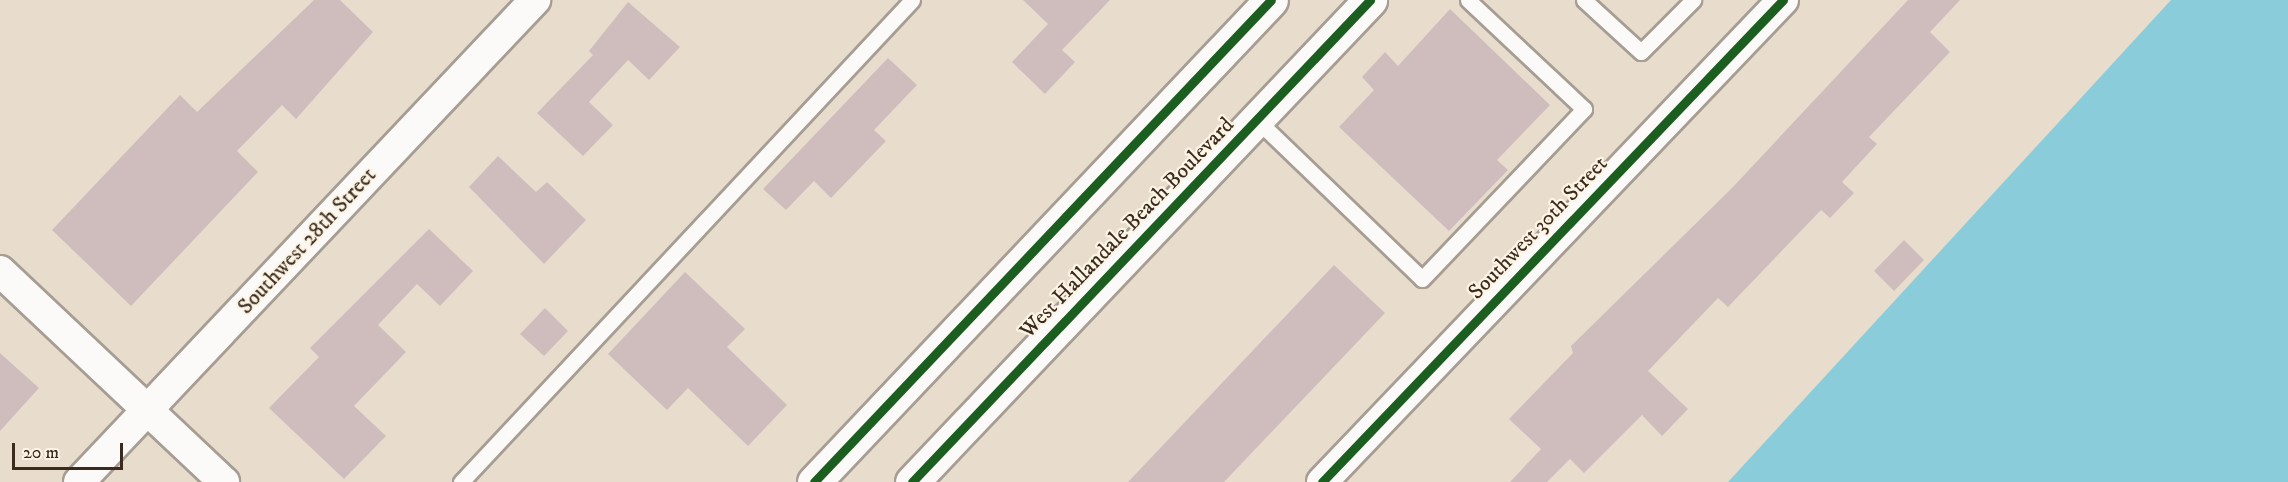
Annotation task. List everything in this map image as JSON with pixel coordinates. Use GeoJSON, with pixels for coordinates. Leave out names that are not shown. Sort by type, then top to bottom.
{"type":"FeatureCollection","features":[{"type":"Feature","properties":{"kind":"main road"},"geometry":{"type":"LineString","coordinates":[[814,482],[1271,0]]}},
{"type":"Feature","properties":{"kind":"main road","name":"West Hallandale Beach Boulevard"},"geometry":{"type":"LineString","coordinates":[[912,482],[1257,120],[1360,4]]}},
{"type":"Feature","properties":{"kind":"street","name":"Southwest 28th Street"},"geometry":{"type":"LineString","coordinates":[[79,482],[535,0]]}},
{"type":"Feature","properties":{"kind":"street","name":"Southwest 30th Street"},"geometry":{"type":"LineString","coordinates":[[1322,482],[1783,0]]}},
{"type":"Feature","properties":{"kind":"street"},"geometry":{"type":"LineString","coordinates":[[0,270],[224,482]]}},
{"type":"Feature","properties":{"kind":"lane"},"geometry":{"type":"LineString","coordinates":[[460,482],[912,0]]}},
{"type":"Feature","properties":{"kind":"lane"},"geometry":{"type":"LineString","coordinates":[[1257,120],[1422,279],[1584,109],[1468,0]]}},
{"type":"Feature","properties":{"kind":"lane"},"geometry":{"type":"LineString","coordinates":[[1584,0],[1641,52],[1692,0]]}},
{"type":"Feature","properties":{"kind":"water"},"geometry":{"type":"Polygon","coordinates":[[[2171,0],[2288,0],[2288,482],[1728,482],[2171,0]]]}},
{"type":"Feature","properties":{"kind":"building"},"geometry":{"type":"Polygon","coordinates":[[[314,0],[340,0],[373,32],[296,119],[282,105],[237,151],[258,172],[131,306],[52,230],[180,95],[197,112],[314,0]]]}},
{"type":"Feature","properties":{"kind":"building"},"geometry":{"type":"Polygon","coordinates":[[[1023,0],[1110,0],[1062,50],[1075,62],[1045,94],[1012,62],[1048,24],[1023,0]]]}},
{"type":"Feature","properties":{"kind":"building"},"geometry":{"type":"Polygon","coordinates":[[[1908,0],[1960,0],[1930,32],[1950,52],[1869,137],[1877,144],[1842,182],[1854,193],[1830,218],[1821,210],[1728,307],[1718,298],[1648,371],[1688,409],[1662,436],[1642,415],[1584,473],[1570,459],[1547,482],[1510,482],[1541,449],[1509,419],[1573,353],[1571,346],[1732,188],[1908,0]]]}},
{"type":"Feature","properties":{"kind":"building"},"geometry":{"type":"Polygon","coordinates":[[[628,2],[680,47],[649,80],[628,60],[589,102],[613,125],[583,156],[537,113],[593,55],[589,51],[628,2]]]}},
{"type":"Feature","properties":{"kind":"building"},"geometry":{"type":"Polygon","coordinates":[[[1450,9],[1550,105],[1497,160],[1508,170],[1449,231],[1339,127],[1374,90],[1362,77],[1385,52],[1398,66],[1450,9]]]}},
{"type":"Feature","properties":{"kind":"building"},"geometry":{"type":"Polygon","coordinates":[[[888,58],[917,85],[874,130],[886,141],[831,198],[814,181],[786,210],[763,189],[888,58]]]}},
{"type":"Feature","properties":{"kind":"building"},"geometry":{"type":"Polygon","coordinates":[[[498,156],[536,192],[547,182],[586,220],[544,264],[469,187],[498,156]]]}},
{"type":"Feature","properties":{"kind":"building"},"geometry":{"type":"Polygon","coordinates":[[[429,229],[473,271],[440,306],[417,284],[378,325],[406,352],[354,406],[386,436],[344,479],[269,408],[319,357],[310,348],[429,229]]]}},
{"type":"Feature","properties":{"kind":"building"},"geometry":{"type":"Polygon","coordinates":[[[1904,240],[1924,260],[1894,291],[1874,271],[1904,240]]]}},
{"type":"Feature","properties":{"kind":"building"},"geometry":{"type":"Polygon","coordinates":[[[1334,265],[1385,313],[1224,482],[1128,482],[1334,265]]]}},
{"type":"Feature","properties":{"kind":"building"},"geometry":{"type":"Polygon","coordinates":[[[685,272],[745,329],[727,347],[787,405],[748,446],[688,388],[667,410],[608,354],[685,272]]]}},
{"type":"Feature","properties":{"kind":"building"},"geometry":{"type":"Polygon","coordinates":[[[545,308],[568,331],[544,356],[520,334],[545,308]]]}},
{"type":"Feature","properties":{"kind":"building"},"geometry":{"type":"Polygon","coordinates":[[[0,353],[39,388],[0,431],[0,353]]]}},
{"type":"Feature","properties":{"kind":"cycle path"},"geometry":{"type":"LineString","coordinates":[[814,482],[1271,0]]}},
{"type":"Feature","properties":{"kind":"cycle path"},"geometry":{"type":"LineString","coordinates":[[912,482],[1370,0]]}},
{"type":"Feature","properties":{"kind":"cycle path"},"geometry":{"type":"LineString","coordinates":[[1322,482],[1783,0]]}}]}
